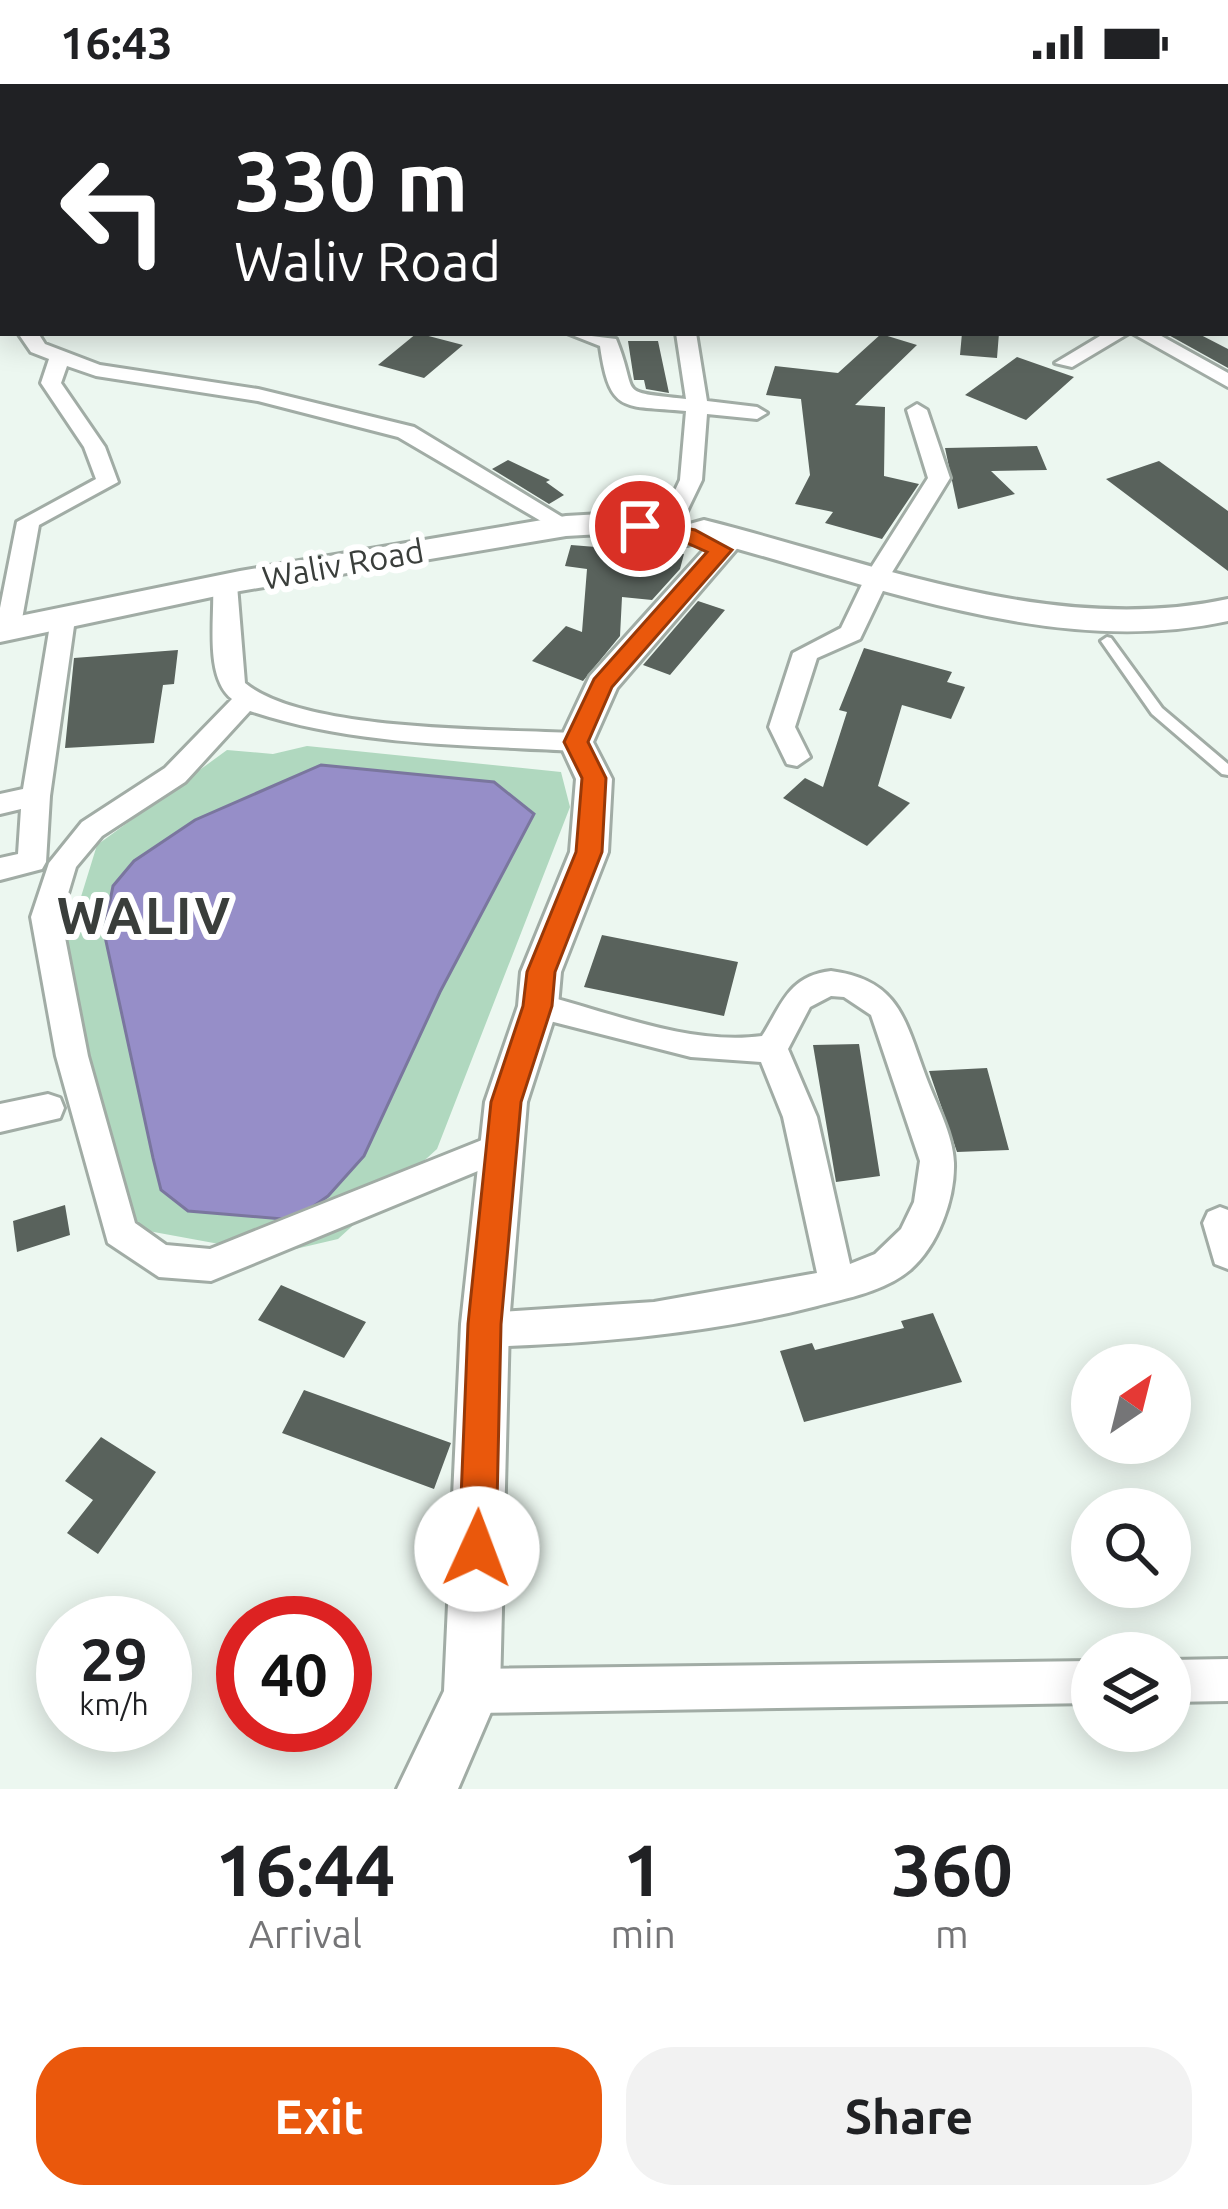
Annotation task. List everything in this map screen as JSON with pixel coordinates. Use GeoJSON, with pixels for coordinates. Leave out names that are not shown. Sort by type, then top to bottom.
{"type":"FeatureCollection","features":[{"type":"Feature","properties":{"kind":"main road","name":"Waliv Road"},"geometry":{"type":"LineString","coordinates":[[4,631],[225,585],[566,526],[620,523],[702,538],[1107,641],[1183,641],[1228,634]]}},
{"type":"Feature","properties":{"kind":"main road","name":"Waliv Road"},"geometry":{"type":"LineString","coordinates":[[877,582],[1060,617],[1125,624],[1172,622],[1228,610]]}},
{"type":"Feature","properties":{"kind":"street"},"geometry":{"type":"LineString","coordinates":[[30,336],[38,348],[58,359],[96,370],[258,395],[406,432],[566,526]]}},
{"type":"Feature","properties":{"kind":"street"},"geometry":{"type":"LineString","coordinates":[[587,336],[609,343],[619,394],[641,402],[697,403],[758,412]]}},
{"type":"Feature","properties":{"kind":"street"},"geometry":{"type":"LineString","coordinates":[[576,742],[602,684],[702,538],[691,480],[697,403],[686,336]]}},
{"type":"Feature","properties":{"kind":"street"},"geometry":{"type":"LineString","coordinates":[[1064,363],[1114,336]]}},
{"type":"Feature","properties":{"kind":"street"},"geometry":{"type":"LineString","coordinates":[[1147,336],[1228,381]]}},
{"type":"Feature","properties":{"kind":"street"},"geometry":{"type":"LineString","coordinates":[[4,631],[28,522],[107,482],[109,472],[51,383],[58,359]]}},
{"type":"Feature","properties":{"kind":"street"},"geometry":{"type":"LineString","coordinates":[[796,757],[782,727],[806,653],[851,633],[939,478],[917,410]]}},
{"type":"Feature","properties":{"kind":"street"},"geometry":{"type":"LineString","coordinates":[[225,585],[233,687],[246,700],[324,725],[576,742]]}},
{"type":"Feature","properties":{"kind":"street"},"geometry":{"type":"LineString","coordinates":[[0,869],[32,862],[36,796],[63,619]]}},
{"type":"Feature","properties":{"kind":"street"},"geometry":{"type":"LineString","coordinates":[[246,700],[175,775],[92,829],[63,863],[46,916],[72,1055],[120,1232],[159,1261],[211,1265],[502,1146]]}},
{"type":"Feature","properties":{"kind":"street"},"geometry":{"type":"LineString","coordinates":[[426,1789],[456,1735],[472,1691],[484,1330],[506,1102],[538,1006],[541,972],[589,852],[594,778],[576,742]]}},
{"type":"Feature","properties":{"kind":"street"},"geometry":{"type":"LineString","coordinates":[[0,804],[36,796]]}},
{"type":"Feature","properties":{"kind":"street"},"geometry":{"type":"LineString","coordinates":[[484,1330],[621,1325],[723,1313],[869,1275],[905,1252],[939,1170],[936,1148],[884,1008],[868,993],[837,985],[812,988],[799,999],[771,1048],[759,1052],[717,1049],[538,1006]]}},
{"type":"Feature","properties":{"kind":"street"},"geometry":{"type":"LineString","coordinates":[[771,1048],[800,1117],[838,1284]]}},
{"type":"Feature","properties":{"kind":"street"},"geometry":{"type":"LineString","coordinates":[[0,1118],[48,1108]]}},
{"type":"Feature","properties":{"kind":"street"},"geometry":{"type":"LineString","coordinates":[[1191,1681],[1228,1680]]}},
{"type":"Feature","properties":{"kind":"street"},"geometry":{"type":"LineString","coordinates":[[472,1691],[1071,1682]]}},
{"type":"Feature","properties":{"kind":"lane"},"geometry":{"type":"LineString","coordinates":[[1107,641],[1157,711],[1227,771]]}},
{"type":"Feature","properties":{"kind":"green space"},"geometry":{"type":"Polygon","coordinates":[[[307,746],[561,772],[570,807],[437,1149],[338,1239],[274,1254],[132,1228],[92,1111],[63,955],[97,845],[227,750],[273,754],[307,746]],[[134,861],[364,1156],[440,992],[134,861]]]}},
{"type":"Feature","properties":{"kind":"shaded area"},"geometry":{"type":"Polygon","coordinates":[[[321,765],[494,782],[534,814],[440,992],[364,1156],[328,1196],[294,1220],[188,1211],[161,1190],[153,1158],[104,932],[113,886],[134,861],[195,820],[321,765]]]}},
{"type":"Feature","properties":{"kind":"building"},"geometry":{"type":"Polygon","coordinates":[[[413,336],[463,345],[424,378],[378,365],[413,336]]]}},
{"type":"Feature","properties":{"kind":"building"},"geometry":{"type":"Polygon","coordinates":[[[879,336],[917,345],[855,405],[885,407],[884,476],[919,484],[882,539],[825,523],[833,512],[795,504],[810,475],[801,399],[766,395],[775,366],[838,373],[879,336]]]}},
{"type":"Feature","properties":{"kind":"building"},"geometry":{"type":"Polygon","coordinates":[[[962,336],[999,336],[997,358],[960,355],[962,336]]]}},
{"type":"Feature","properties":{"kind":"building"},"geometry":{"type":"Polygon","coordinates":[[[1170,336],[1203,336],[1228,349],[1228,368],[1170,336]]]}},
{"type":"Feature","properties":{"kind":"building"},"geometry":{"type":"Polygon","coordinates":[[[628,341],[658,341],[669,393],[646,389],[644,380],[634,380],[628,341]]]}},
{"type":"Feature","properties":{"kind":"building"},"geometry":{"type":"Polygon","coordinates":[[[1017,357],[1074,377],[1026,420],[965,395],[1017,357]]]}},
{"type":"Feature","properties":{"kind":"building"},"geometry":{"type":"Polygon","coordinates":[[[1037,446],[1047,470],[991,471],[1015,494],[958,509],[945,448],[1037,446]]]}},
{"type":"Feature","properties":{"kind":"building"},"geometry":{"type":"Polygon","coordinates":[[[508,460],[550,480],[546,482],[564,495],[549,504],[492,469],[508,460]]]}},
{"type":"Feature","properties":{"kind":"building"},"geometry":{"type":"Polygon","coordinates":[[[1159,461],[1228,511],[1228,571],[1106,479],[1159,461]]]}},
{"type":"Feature","properties":{"kind":"building"},"geometry":{"type":"Polygon","coordinates":[[[571,545],[684,554],[680,569],[652,600],[622,597],[620,636],[583,681],[532,661],[566,626],[582,632],[587,569],[565,566],[571,545]]]}},
{"type":"Feature","properties":{"kind":"building"},"geometry":{"type":"Polygon","coordinates":[[[698,601],[725,610],[670,675],[643,665],[698,601]]]}},
{"type":"Feature","properties":{"kind":"building"},"geometry":{"type":"Polygon","coordinates":[[[864,648],[952,672],[947,682],[965,687],[951,719],[902,705],[878,786],[910,803],[867,846],[783,798],[805,778],[823,787],[847,712],[839,710],[864,648]]]}},
{"type":"Feature","properties":{"kind":"building"},"geometry":{"type":"Polygon","coordinates":[[[178,650],[174,684],[163,685],[154,743],[65,748],[74,658],[178,650]]]}},
{"type":"Feature","properties":{"kind":"building"},"geometry":{"type":"Polygon","coordinates":[[[602,935],[738,962],[724,1016],[584,987],[602,935]]]}},
{"type":"Feature","properties":{"kind":"building"},"geometry":{"type":"Polygon","coordinates":[[[859,1044],[880,1176],[836,1182],[813,1045],[859,1044]]]}},
{"type":"Feature","properties":{"kind":"building"},"geometry":{"type":"Polygon","coordinates":[[[987,1068],[1009,1150],[957,1152],[929,1071],[987,1068]]]}},
{"type":"Feature","properties":{"kind":"building"},"geometry":{"type":"Polygon","coordinates":[[[65,1205],[70,1235],[17,1252],[13,1221],[65,1205]]]}},
{"type":"Feature","properties":{"kind":"building"},"geometry":{"type":"Polygon","coordinates":[[[281,1285],[366,1322],[344,1358],[258,1320],[281,1285]]]}},
{"type":"Feature","properties":{"kind":"building"},"geometry":{"type":"Polygon","coordinates":[[[933,1313],[962,1382],[804,1422],[780,1351],[812,1343],[815,1350],[904,1328],[901,1321],[933,1313]]]}},
{"type":"Feature","properties":{"kind":"building"},"geometry":{"type":"Polygon","coordinates":[[[304,1390],[451,1443],[434,1489],[282,1433],[304,1390]]]}},
{"type":"Feature","properties":{"kind":"building"},"geometry":{"type":"Polygon","coordinates":[[[101,1437],[156,1472],[98,1554],[67,1533],[93,1500],[65,1481],[101,1437]]]}},
{"type":"Feature","properties":{"kind":"district","name":"WALIV"},"geometry":{"type":"Point","coordinates":[145,916]}},
{"type":"Feature","properties":{"kind":"route"},"geometry":{"type":"LineString","coordinates":[[477,1549],[484,1324],[506,1102],[538,1006],[541,972],[589,852],[594,778],[576,742],[602,684],[721,550],[698,544],[687,535],[640,526]]}}]}
